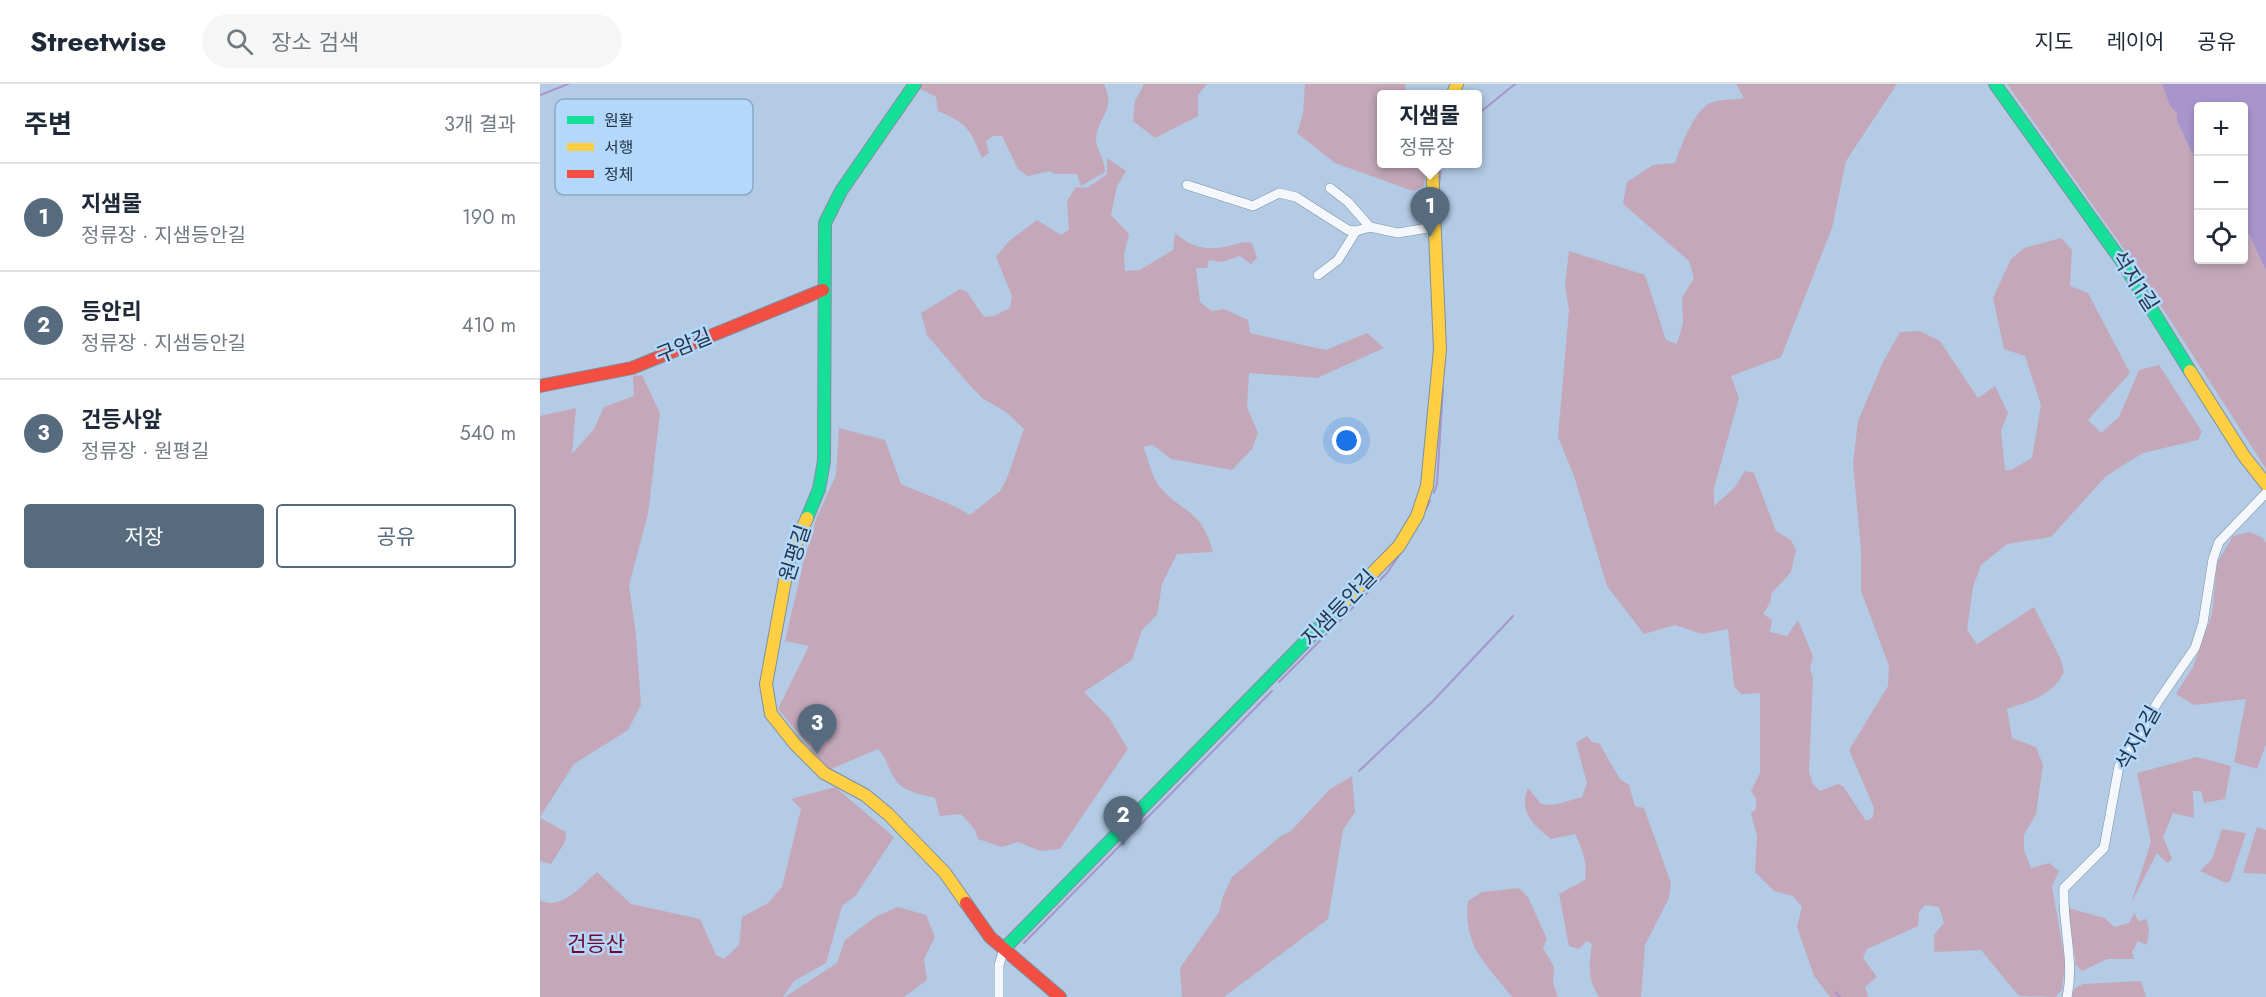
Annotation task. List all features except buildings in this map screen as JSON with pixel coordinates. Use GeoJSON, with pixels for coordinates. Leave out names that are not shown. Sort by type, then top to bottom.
{"type":"FeatureCollection","features":[{"type":"Feature","properties":{"kind":"street","name":"원평길"},"geometry":{"type":"LineString","coordinates":[[915,84],[841,190],[825,223],[824,461],[819,489],[789,559],[767,673],[767,701],[777,722],[824,773],[865,795],[888,814],[945,873],[990,937],[1004,949]]}},
{"type":"Feature","properties":{"kind":"street","name":"석지1길"},"geometry":{"type":"LineString","coordinates":[[1995,84],[2123,263],[2244,456],[2266,484]]}},
{"type":"Feature","properties":{"kind":"street","name":"지샘등안길"},"geometry":{"type":"LineString","coordinates":[[1004,949],[1400,546],[1417,516],[1427,486],[1434,433],[1440,349],[1432,168]]}},
{"type":"Feature","properties":{"kind":"street"},"geometry":{"type":"LineString","coordinates":[[1187,185],[1253,206],[1279,193],[1288,195],[1348,230],[1370,228],[1398,233],[1434,227]]}},
{"type":"Feature","properties":{"kind":"street"},"geometry":{"type":"LineString","coordinates":[[1330,188],[1348,202],[1370,228]]}},
{"type":"Feature","properties":{"kind":"street"},"geometry":{"type":"LineString","coordinates":[[1318,275],[1338,260],[1356,231]]}},
{"type":"Feature","properties":{"kind":"street","name":"구암길"},"geometry":{"type":"LineString","coordinates":[[540,386],[632,368],[823,290]]}},
{"type":"Feature","properties":{"kind":"street","name":"석지2길"},"geometry":{"type":"LineString","coordinates":[[2067,997],[2070,967],[2063,908],[2064,888],[2104,848],[2119,766],[2195,648],[2203,623],[2213,559],[2220,542],[2266,493]]}},
{"type":"Feature","properties":{"kind":"street"},"geometry":{"type":"LineString","coordinates":[[999,997],[999,965],[1004,949],[1060,997]]}},
{"type":"Feature","properties":{"kind":"green space"},"geometry":{"type":"Polygon","coordinates":[[[919,84],[1104,84],[1108,101],[1107,108],[1096,140],[1105,172],[1081,186],[1077,174],[1055,174],[1050,171],[1028,176],[1018,169],[1002,136],[993,136],[986,141],[989,153],[982,158],[967,128],[938,111],[936,97],[917,87],[919,84]]]}},
{"type":"Feature","properties":{"kind":"green space"},"geometry":{"type":"Polygon","coordinates":[[[1144,84],[1207,84],[1198,95],[1198,116],[1155,138],[1133,121],[1135,101],[1144,84]]]}},
{"type":"Feature","properties":{"kind":"green space"},"geometry":{"type":"Polygon","coordinates":[[[1305,84],[1405,84],[1406,90],[1377,90],[1377,168],[1426,168],[1424,186],[1413,191],[1335,163],[1297,133],[1303,114],[1305,84]]]}},
{"type":"Feature","properties":{"kind":"green space"},"geometry":{"type":"Polygon","coordinates":[[[1736,84],[1897,84],[1846,161],[1832,228],[1781,357],[1731,376],[1739,398],[1714,488],[1714,506],[1735,487],[1745,471],[1754,473],[1776,531],[1791,540],[1796,550],[1791,572],[1771,594],[1771,601],[1763,614],[1772,620],[1770,632],[1787,636],[1798,620],[1813,656],[1810,669],[1813,678],[1809,772],[1813,784],[1820,791],[1838,784],[1843,786],[1866,821],[1873,817],[1874,808],[1849,750],[1888,686],[1889,666],[1861,591],[1861,551],[1853,464],[1858,421],[1883,362],[1900,332],[1920,331],[1940,341],[1978,398],[1995,386],[2008,413],[2001,431],[2005,470],[2011,470],[2032,458],[2041,405],[2025,356],[2004,349],[1993,298],[2011,259],[2024,248],[2061,238],[2072,250],[2070,286],[2088,293],[2130,373],[2088,420],[2101,433],[2119,417],[2139,370],[2159,365],[2202,432],[2198,440],[2143,453],[2106,476],[2051,537],[2007,544],[1981,565],[1973,587],[1967,630],[1977,644],[2034,607],[2061,660],[2064,673],[2046,693],[2007,709],[2012,738],[2036,747],[2043,765],[2036,814],[2024,835],[2024,850],[2031,868],[2049,863],[2059,871],[2052,886],[2065,962],[2062,990],[2055,997],[2019,996],[1981,950],[1934,952],[1934,935],[1944,923],[1939,907],[1925,905],[1919,912],[1918,926],[1867,949],[1863,958],[1877,977],[1865,987],[1868,997],[1830,997],[1814,976],[1797,927],[1802,907],[1793,896],[1774,891],[1755,872],[1757,836],[1751,813],[1756,809],[1756,799],[1751,791],[1760,773],[1760,693],[1741,694],[1734,686],[1728,629],[1702,634],[1675,625],[1644,634],[1607,586],[1574,476],[1558,437],[1569,310],[1565,285],[1569,251],[1645,275],[1666,340],[1677,344],[1683,323],[1682,298],[1694,278],[1689,261],[1623,204],[1627,182],[1653,165],[1675,163],[1689,129],[1705,106],[1718,101],[1744,98],[1736,84]]]}},
{"type":"Feature","properties":{"kind":"green space"},"geometry":{"type":"Polygon","coordinates":[[[2007,84],[2162,84],[2170,106],[2178,113],[2177,121],[2194,157],[2194,264],[2248,264],[2249,234],[2266,269],[2266,469],[2131,259],[2007,84]]]}},
{"type":"Feature","properties":{"kind":"green space"},"geometry":{"type":"Polygon","coordinates":[[[1107,158],[1126,171],[1117,186],[1111,215],[1129,234],[1124,255],[1125,271],[1140,270],[1173,250],[1175,233],[1194,245],[1207,248],[1252,243],[1257,258],[1251,264],[1240,256],[1222,262],[1209,260],[1207,268],[1196,268],[1200,302],[1212,311],[1224,309],[1248,320],[1250,333],[1326,350],[1367,333],[1384,348],[1317,378],[1249,373],[1247,407],[1258,433],[1252,449],[1232,470],[1171,459],[1153,445],[1143,447],[1157,483],[1197,519],[1203,527],[1213,552],[1177,554],[1162,584],[1157,615],[1142,630],[1132,660],[1084,692],[1110,719],[1128,749],[1060,849],[1040,851],[1018,842],[1002,847],[978,839],[975,830],[961,814],[940,816],[935,798],[902,787],[878,749],[829,770],[778,709],[809,646],[785,641],[804,560],[817,517],[836,475],[839,428],[885,440],[901,484],[970,515],[1000,491],[1007,478],[1024,429],[1006,412],[982,398],[966,381],[927,335],[921,313],[960,289],[967,292],[984,317],[994,316],[1010,308],[1012,296],[996,257],[1009,241],[1037,220],[1061,235],[1069,230],[1067,201],[1076,187],[1087,188],[1107,174],[1107,158]]]}},
{"type":"Feature","properties":{"kind":"green space"},"geometry":{"type":"Polygon","coordinates":[[[642,375],[660,413],[648,514],[629,585],[636,635],[641,705],[628,730],[574,764],[540,817],[540,416],[576,408],[572,454],[594,429],[604,407],[634,396],[633,376],[642,375]]]}},
{"type":"Feature","properties":{"kind":"green space"},"geometry":{"type":"Polygon","coordinates":[[[2250,532],[2263,538],[2266,543],[2266,744],[2257,769],[2234,762],[2246,699],[2194,705],[2176,694],[2193,667],[2212,614],[2217,563],[2233,536],[2250,532]]]}},
{"type":"Feature","properties":{"kind":"green space"},"geometry":{"type":"Polygon","coordinates":[[[1587,736],[1592,742],[1599,743],[1620,779],[1629,785],[1635,806],[1644,808],[1671,883],[1669,898],[1645,945],[1641,997],[1599,997],[1592,984],[1590,972],[1592,944],[1587,941],[1579,949],[1569,946],[1559,894],[1585,880],[1585,862],[1580,845],[1575,834],[1551,839],[1539,829],[1526,811],[1525,796],[1528,788],[1541,804],[1547,805],[1582,797],[1587,783],[1576,743],[1587,736]]]}},
{"type":"Feature","properties":{"kind":"green space"},"geometry":{"type":"Polygon","coordinates":[[[2197,757],[2231,766],[2225,799],[2204,803],[2201,791],[2193,791],[2194,818],[2173,813],[2163,837],[2172,859],[2167,863],[2157,853],[2131,903],[2151,842],[2137,773],[2197,757]]]}},
{"type":"Feature","properties":{"kind":"green space"},"geometry":{"type":"Polygon","coordinates":[[[1352,776],[1355,812],[1343,830],[1328,919],[1224,997],[1182,997],[1180,968],[1219,912],[1223,896],[1232,877],[1281,836],[1291,831],[1330,789],[1352,776]]]}},
{"type":"Feature","properties":{"kind":"green space","name":"건등산"},"geometry":{"type":"Polygon","coordinates":[[[835,787],[894,837],[856,895],[842,906],[826,963],[794,981],[783,997],[540,997],[540,900],[548,903],[564,900],[597,872],[631,904],[700,919],[716,955],[724,959],[739,945],[742,917],[768,903],[782,887],[801,809],[791,799],[835,787]]]}},
{"type":"Feature","properties":{"kind":"green space"},"geometry":{"type":"Polygon","coordinates":[[[540,818],[566,832],[565,842],[551,864],[540,861],[540,818]]]}},
{"type":"Feature","properties":{"kind":"green space"},"geometry":{"type":"Polygon","coordinates":[[[2257,827],[2266,830],[2266,874],[2243,873],[2257,827]]]}},
{"type":"Feature","properties":{"kind":"green space"},"geometry":{"type":"Polygon","coordinates":[[[2222,829],[2246,833],[2230,881],[2226,883],[2200,871],[2212,859],[2222,829]]]}},
{"type":"Feature","properties":{"kind":"green space"},"geometry":{"type":"Polygon","coordinates":[[[1519,888],[1528,897],[1547,939],[1543,948],[1554,967],[1553,983],[1558,997],[1512,997],[1485,963],[1473,942],[1467,917],[1468,901],[1482,892],[1519,888]]]}},
{"type":"Feature","properties":{"kind":"green space"},"geometry":{"type":"Polygon","coordinates":[[[898,907],[926,915],[935,937],[924,959],[927,980],[904,997],[785,997],[837,963],[845,940],[875,917],[898,907]]]}},
{"type":"Feature","properties":{"kind":"green space"},"geometry":{"type":"Polygon","coordinates":[[[2068,908],[2105,918],[2114,927],[2129,923],[2134,913],[2139,921],[2146,919],[2149,929],[2147,945],[2138,941],[2132,952],[2134,959],[2107,959],[2082,971],[2076,965],[2068,908]]]}},
{"type":"Feature","properties":{"kind":"green space"},"geometry":{"type":"Polygon","coordinates":[[[2141,981],[2146,997],[2072,997],[2075,988],[2083,984],[2141,981]]]}},
{"type":"Feature","properties":{"kind":"shaded area"},"geometry":{"type":"Polygon","coordinates":[[[2162,84],[2266,84],[2266,270],[2248,234],[2248,102],[2194,102],[2194,157],[2177,121],[2177,113],[2170,106],[2162,84]]]}},
{"type":"Feature","properties":{"kind":"waterway"},"geometry":{"type":"LineString","coordinates":[[540,95],[568,84]]}},
{"type":"Feature","properties":{"kind":"waterway"},"geometry":{"type":"LineString","coordinates":[[1482,111],[1515,84]]}},
{"type":"Feature","properties":{"kind":"waterway"},"geometry":{"type":"LineString","coordinates":[[1439,185],[1441,168]]}},
{"type":"Feature","properties":{"kind":"waterway"},"geometry":{"type":"LineString","coordinates":[[1443,290],[1445,338]]}},
{"type":"Feature","properties":{"kind":"waterway"},"geometry":{"type":"LineString","coordinates":[[1434,493],[1437,484],[1443,388]]}},
{"type":"Feature","properties":{"kind":"waterway"},"geometry":{"type":"LineString","coordinates":[[1412,536],[1430,501]]}},
{"type":"Feature","properties":{"kind":"waterway"},"geometry":{"type":"LineString","coordinates":[[1279,682],[1387,573],[1402,551]]}},
{"type":"Feature","properties":{"kind":"waterway"},"geometry":{"type":"LineString","coordinates":[[1359,771],[1433,701],[1513,616]]}},
{"type":"Feature","properties":{"kind":"waterway"},"geometry":{"type":"LineString","coordinates":[[1024,943],[1272,691]]}},
{"type":"Feature","properties":{"kind":"waterway"},"geometry":{"type":"LineString","coordinates":[[1835,992],[1840,997]]}},
{"type":"Feature","properties":{"kind":"traffic: fast"},"geometry":{"type":"LineString","coordinates":[[807,518],[819,489],[824,461],[825,223],[841,191],[915,84]]}},
{"type":"Feature","properties":{"kind":"traffic: fast"},"geometry":{"type":"LineString","coordinates":[[1995,84],[2123,263],[2190,371]]}},
{"type":"Feature","properties":{"kind":"traffic: fast"},"geometry":{"type":"LineString","coordinates":[[1004,949],[1343,603]]}},
{"type":"Feature","properties":{"kind":"traffic: slow"},"geometry":{"type":"LineString","coordinates":[[1455,90],[1457,84]]}},
{"type":"Feature","properties":{"kind":"traffic: slow"},"geometry":{"type":"LineString","coordinates":[[1343,603],[1399,546],[1417,516],[1427,486],[1440,349],[1432,168]]}},
{"type":"Feature","properties":{"kind":"traffic: slow"},"geometry":{"type":"LineString","coordinates":[[2190,371],[2244,456],[2266,484]]}},
{"type":"Feature","properties":{"kind":"traffic: slow"},"geometry":{"type":"LineString","coordinates":[[807,518],[789,559],[766,684],[771,714],[795,744],[824,773],[865,795],[888,814],[945,873],[966,903]]}},
{"type":"Feature","properties":{"kind":"traffic: jam"},"geometry":{"type":"LineString","coordinates":[[540,386],[632,368],[823,290]]}},
{"type":"Feature","properties":{"kind":"traffic: jam"},"geometry":{"type":"LineString","coordinates":[[966,903],[990,937],[1060,997]]}},
{"type":"Feature","properties":{"kind":"place","name":"지샘물"},"geometry":{"type":"Point","coordinates":[1430,237]}},
{"type":"Feature","properties":{"kind":"place","name":"건등사앞"},"geometry":{"type":"Point","coordinates":[817,754]}},
{"type":"Feature","properties":{"kind":"place","name":"등안리"},"geometry":{"type":"Point","coordinates":[1123,846]}}]}
